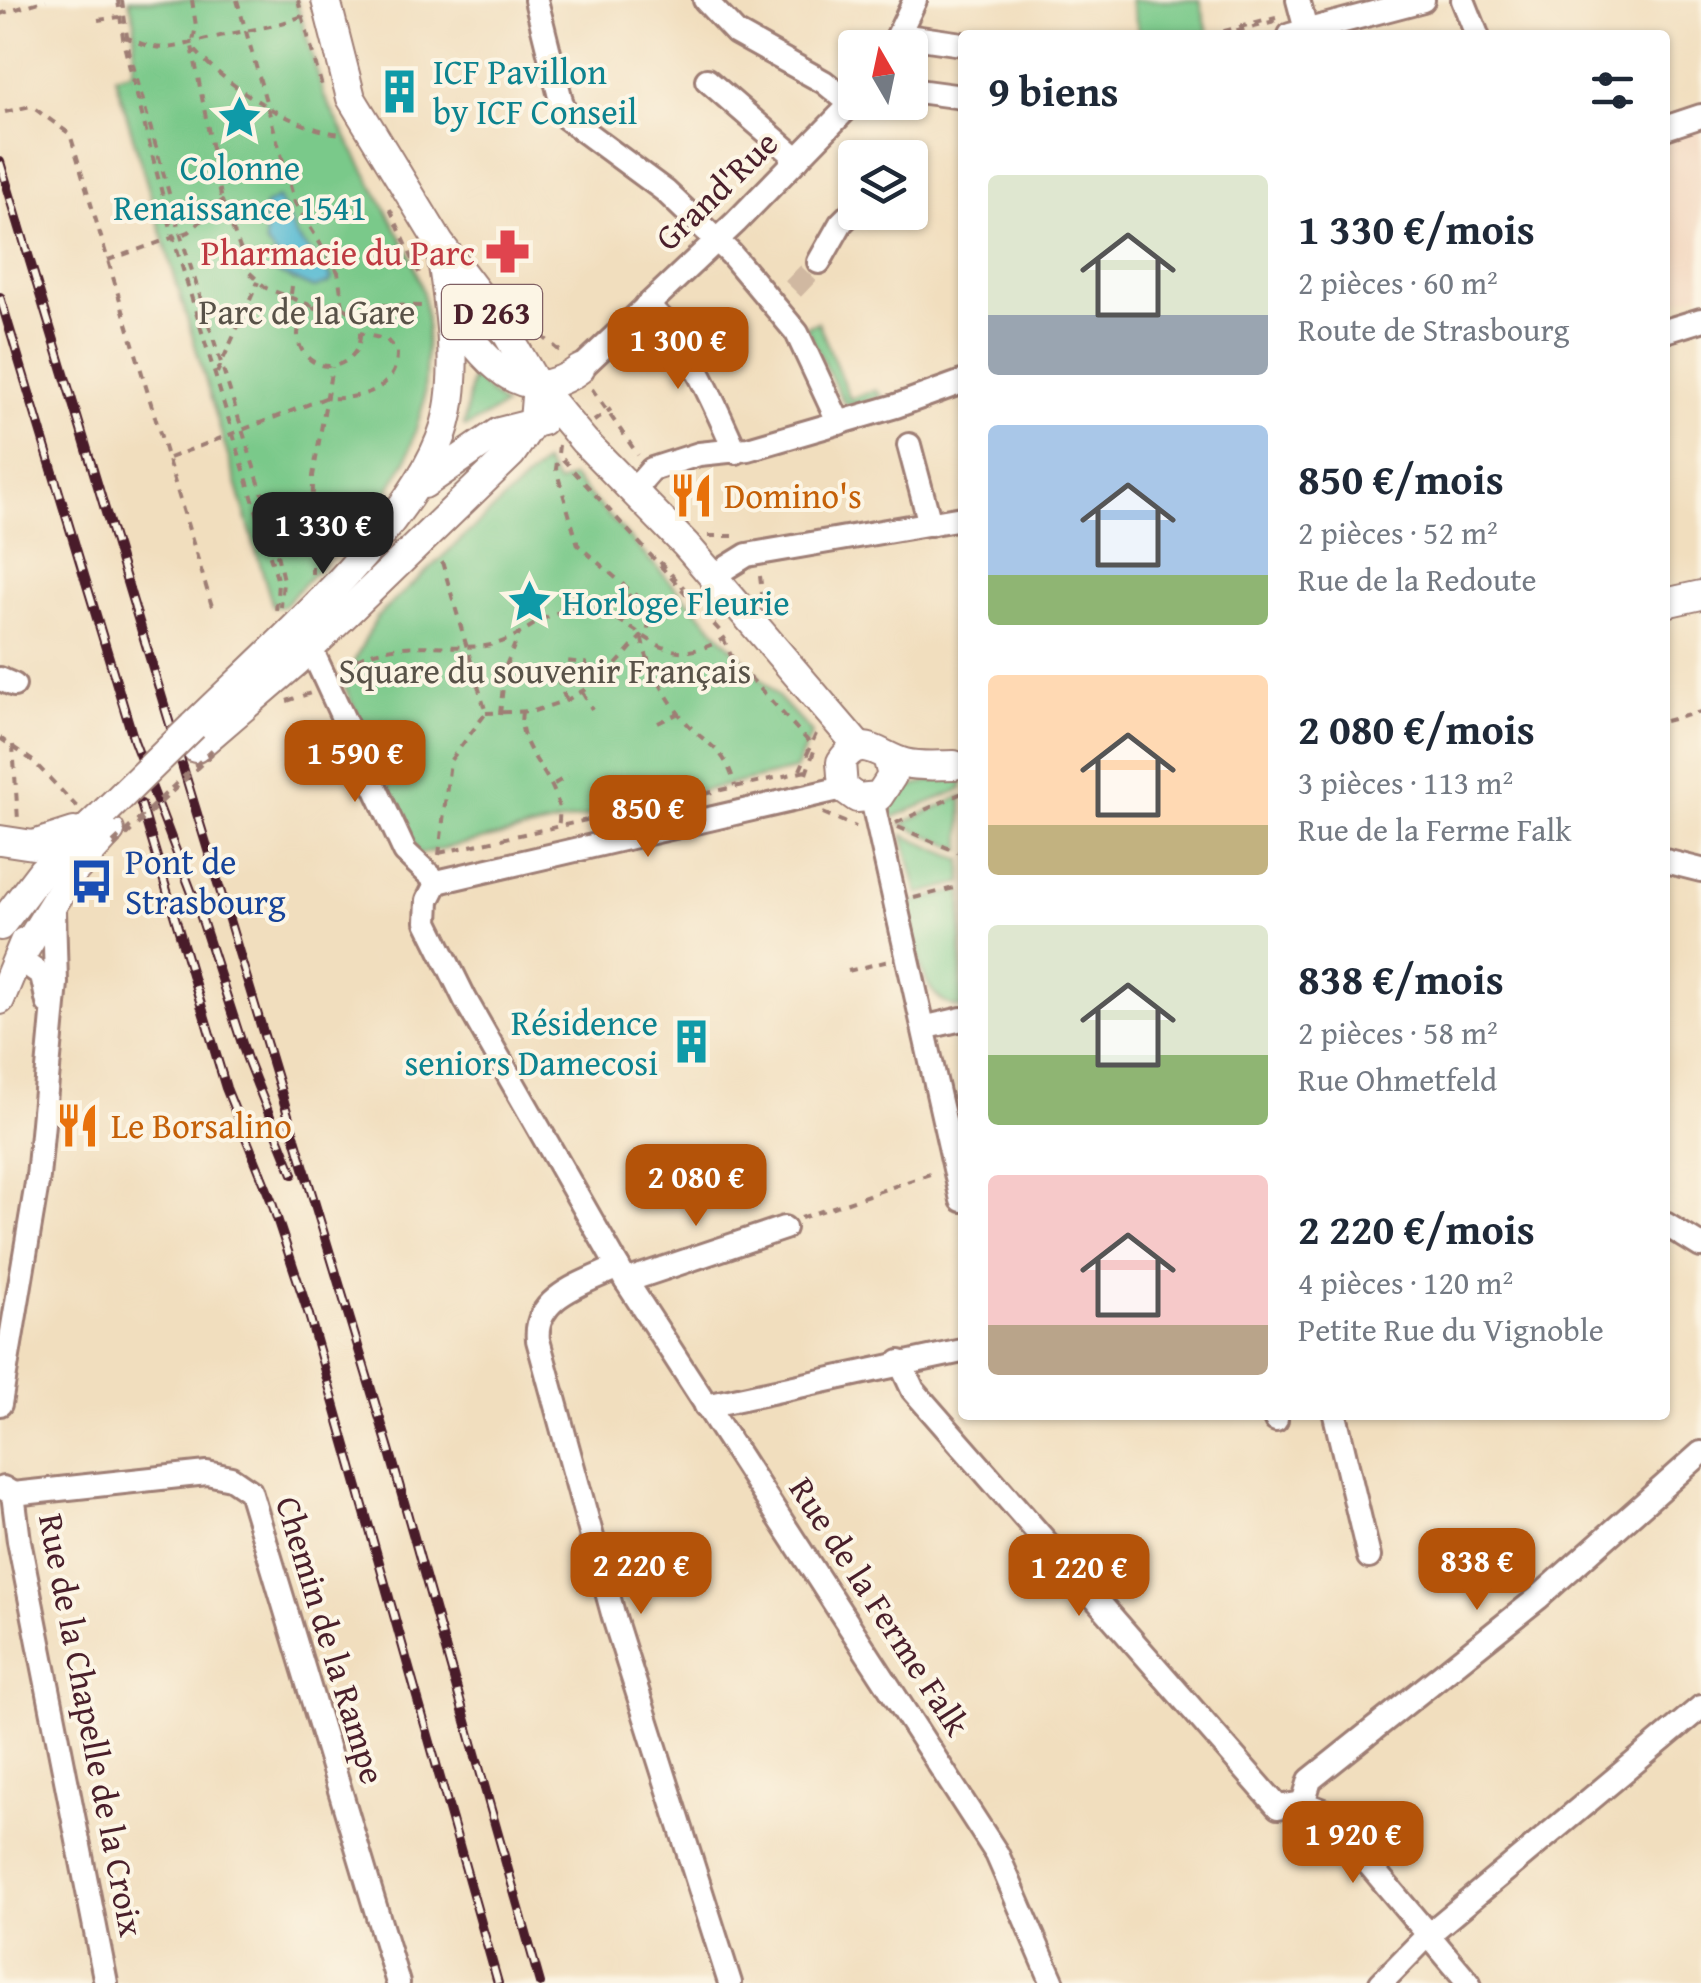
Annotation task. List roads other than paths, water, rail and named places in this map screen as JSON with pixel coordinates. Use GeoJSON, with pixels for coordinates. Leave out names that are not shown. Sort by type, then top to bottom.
{"type":"FeatureCollection","features":[{"type":"Feature","properties":{"kind":"main road","name":"D 263"},"geometry":{"type":"LineString","coordinates":[[323,7],[352,98],[440,244],[503,327],[537,385],[534,421]]}},
{"type":"Feature","properties":{"kind":"main road"},"geometry":{"type":"LineString","coordinates":[[204,743],[396,516],[432,464],[448,414],[439,304],[440,244]]}},
{"type":"Feature","properties":{"kind":"main road"},"geometry":{"type":"LineString","coordinates":[[439,304],[494,365],[516,379],[537,385],[559,382],[573,363]]}},
{"type":"Feature","properties":{"kind":"main road"},"geometry":{"type":"LineString","coordinates":[[537,385],[587,428],[642,500],[713,576],[859,747]]}},
{"type":"Feature","properties":{"kind":"main road"},"geometry":{"type":"LineString","coordinates":[[418,488],[487,438],[534,421],[587,428]]}},
{"type":"Feature","properties":{"kind":"main road"},"geometry":{"type":"LineString","coordinates":[[10,957],[0,929],[56,856],[104,827],[311,648],[493,474],[534,421]]}},
{"type":"Feature","properties":{"kind":"main road"},"geometry":{"type":"LineString","coordinates":[[1670,602],[1701,595]]}},
{"type":"Feature","properties":{"kind":"main road"},"geometry":{"type":"LineString","coordinates":[[870,746],[912,765],[958,764],[880,794],[857,798],[843,788],[841,762],[859,747],[870,746]]}},
{"type":"Feature","properties":{"kind":"main road"},"geometry":{"type":"LineString","coordinates":[[880,794],[892,776],[887,756]]}},
{"type":"Feature","properties":{"kind":"main road"},"geometry":{"type":"LineString","coordinates":[[10,834],[22,845],[52,842],[104,827]]}},
{"type":"Feature","properties":{"kind":"main road"},"geometry":{"type":"LineString","coordinates":[[10,957],[54,909],[104,827]]}},
{"type":"Feature","properties":{"kind":"main road"},"geometry":{"type":"LineString","coordinates":[[0,1000],[10,957],[56,856]]}},
{"type":"Feature","properties":{"kind":"street"},"geometry":{"type":"LineString","coordinates":[[536,0],[565,118],[666,191],[784,297],[838,423]]}},
{"type":"Feature","properties":{"kind":"street"},"geometry":{"type":"LineString","coordinates":[[706,0],[736,33],[838,92]]}},
{"type":"Feature","properties":{"kind":"street"},"geometry":{"type":"LineString","coordinates":[[901,30],[915,0]]}},
{"type":"Feature","properties":{"kind":"street"},"geometry":{"type":"LineString","coordinates":[[1295,18],[1422,0]]}},
{"type":"Feature","properties":{"kind":"street"},"geometry":{"type":"LineString","coordinates":[[1463,0],[1474,30]]}},
{"type":"Feature","properties":{"kind":"street"},"geometry":{"type":"LineString","coordinates":[[928,42],[958,44]]}},
{"type":"Feature","properties":{"kind":"street"},"geometry":{"type":"LineString","coordinates":[[707,80],[798,159]]}},
{"type":"Feature","properties":{"kind":"street"},"geometry":{"type":"LineString","coordinates":[[928,100],[958,97]]}},
{"type":"Feature","properties":{"kind":"street"},"geometry":{"type":"LineString","coordinates":[[1670,126],[1701,116]]}},
{"type":"Feature","properties":{"kind":"street","name":"Grand'Rue"},"geometry":{"type":"LineString","coordinates":[[573,363],[646,306],[843,120]]}},
{"type":"Feature","properties":{"kind":"street"},"geometry":{"type":"LineString","coordinates":[[819,262],[832,247],[838,230]]}},
{"type":"Feature","properties":{"kind":"street"},"geometry":{"type":"LineString","coordinates":[[646,306],[659,317],[693,364],[736,452]]}},
{"type":"Feature","properties":{"kind":"street"},"geometry":{"type":"LineString","coordinates":[[1670,329],[1701,320]]}},
{"type":"Feature","properties":{"kind":"street"},"geometry":{"type":"LineString","coordinates":[[642,500],[640,484],[652,468],[698,454],[736,452],[958,383]]}},
{"type":"Feature","properties":{"kind":"street"},"geometry":{"type":"LineString","coordinates":[[909,445],[930,524]]}},
{"type":"Feature","properties":{"kind":"street"},"geometry":{"type":"LineString","coordinates":[[396,516],[364,571],[311,630],[311,648],[405,852],[438,874],[843,788]]}},
{"type":"Feature","properties":{"kind":"street"},"geometry":{"type":"LineString","coordinates":[[713,576],[747,555],[958,519]]}},
{"type":"Feature","properties":{"kind":"street"},"geometry":{"type":"LineString","coordinates":[[880,794],[958,1182]]}},
{"type":"Feature","properties":{"kind":"street"},"geometry":{"type":"LineString","coordinates":[[1670,862],[1701,870]]}},
{"type":"Feature","properties":{"kind":"street","name":"Rue de la Ferme Falk"},"geometry":{"type":"LineString","coordinates":[[438,874],[428,900],[431,933],[622,1274],[988,1840],[1053,1983]]}},
{"type":"Feature","properties":{"kind":"street"},"geometry":{"type":"LineString","coordinates":[[0,1404],[38,1178],[57,954],[54,909]]}},
{"type":"Feature","properties":{"kind":"street"},"geometry":{"type":"LineString","coordinates":[[10,957],[42,976],[50,1021]]}},
{"type":"Feature","properties":{"kind":"street"},"geometry":{"type":"LineString","coordinates":[[927,1028],[958,1020]]}},
{"type":"Feature","properties":{"kind":"street"},"geometry":{"type":"LineString","coordinates":[[1670,1227],[1701,1246]]}},
{"type":"Feature","properties":{"kind":"street"},"geometry":{"type":"LineString","coordinates":[[730,1983],[615,1621],[536,1323],[548,1304],[622,1274],[784,1228]]}},
{"type":"Feature","properties":{"kind":"street"},"geometry":{"type":"LineString","coordinates":[[706,1406],[958,1352]]}},
{"type":"Feature","properties":{"kind":"street"},"geometry":{"type":"LineString","coordinates":[[900,1362],[913,1390],[1278,1807],[1304,1803],[1324,1811],[1470,1983]]}},
{"type":"Feature","properties":{"kind":"street"},"geometry":{"type":"LineString","coordinates":[[1337,1420],[1369,1557]]}},
{"type":"Feature","properties":{"kind":"street"},"geometry":{"type":"LineString","coordinates":[[1304,1803],[1310,1780],[1538,1598],[1701,1453]]}},
{"type":"Feature","properties":{"kind":"street","name":"Chemin de la Rampe"},"geometry":{"type":"LineString","coordinates":[[7,1490],[207,1473],[231,1478],[250,1491],[390,1981]]}},
{"type":"Feature","properties":{"kind":"street","name":"Rue de la Chapelle de la Croix"},"geometry":{"type":"LineString","coordinates":[[7,1490],[106,1983]]}},
{"type":"Feature","properties":{"kind":"street"},"geometry":{"type":"LineString","coordinates":[[1381,1983],[1428,1934],[1701,1707]]}},
{"type":"Feature","properties":{"kind":"water"},"geometry":{"type":"Polygon","coordinates":[[[278,198],[296,236],[332,278],[329,283],[314,288],[273,271],[270,263],[277,256],[266,244],[264,206],[278,198]]]}},
{"type":"Feature","properties":{"kind":"tunnel"},"geometry":{"type":"LineString","coordinates":[[793,289],[819,262]]}},
{"type":"Feature","properties":{"kind":"railway"},"geometry":{"type":"LineString","coordinates":[[0,162],[389,1449],[540,1983]]}},
{"type":"Feature","properties":{"kind":"railway"},"geometry":{"type":"LineString","coordinates":[[0,297],[134,741],[200,914],[247,1059],[293,1174]]}},
{"type":"Feature","properties":{"kind":"railway"},"geometry":{"type":"LineString","coordinates":[[141,804],[226,1088],[271,1200],[309,1315],[498,1983]]}},
{"type":"Feature","properties":{"kind":"place","name":"ICF Pavillon by ICF Conseil"},"geometry":{"type":"Point","coordinates":[400,91]}},
{"type":"Feature","properties":{"kind":"place","name":"Colonne Renaissance 1541"},"geometry":{"type":"Point","coordinates":[240,117]}},
{"type":"Feature","properties":{"kind":"place","name":"Pharmacie du Parc"},"geometry":{"type":"Point","coordinates":[508,252]}},
{"type":"Feature","properties":{"kind":"place","name":"Domino's"},"geometry":{"type":"Point","coordinates":[691,495]}},
{"type":"Feature","properties":{"kind":"place","name":"Horloge Fleurie"},"geometry":{"type":"Point","coordinates":[529,602]}},
{"type":"Feature","properties":{"kind":"place","name":"Pont de Strasbourg"},"geometry":{"type":"Point","coordinates":[92,881]}},
{"type":"Feature","properties":{"kind":"place","name":"Résidence seniors Damecosi"},"geometry":{"type":"Point","coordinates":[691,1042]}},
{"type":"Feature","properties":{"kind":"place","name":"Le Borsalino"},"geometry":{"type":"Point","coordinates":[78,1125]}},
{"type":"Feature","properties":{"kind":"park label","name":"Parc de la Gare"},"geometry":{"type":"Point","coordinates":[307,311]}},
{"type":"Feature","properties":{"kind":"park label","name":"Square du souvenir Français"},"geometry":{"type":"Point","coordinates":[545,670]}}]}
